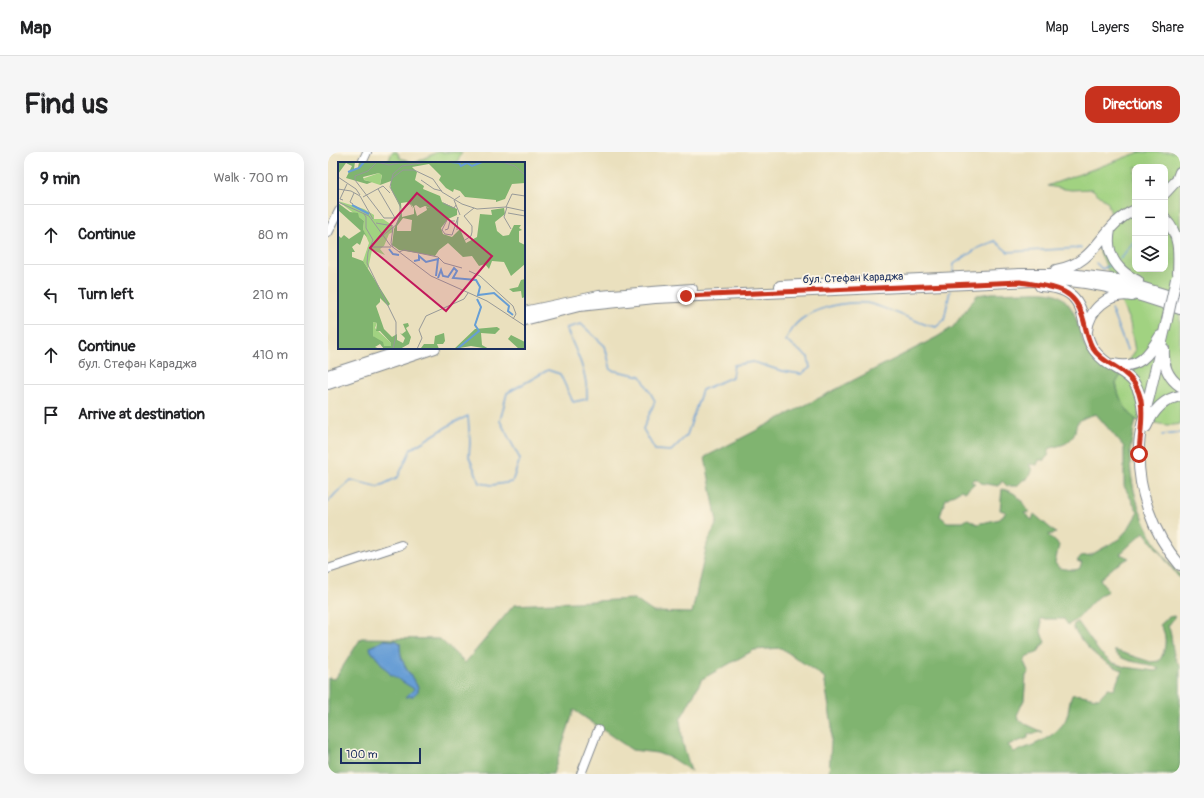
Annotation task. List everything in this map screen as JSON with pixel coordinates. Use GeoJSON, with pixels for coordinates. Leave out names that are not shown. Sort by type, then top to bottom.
{"type":"FeatureCollection","features":[{"type":"Feature","properties":{"kind":"main road"},"geometry":{"type":"LineString","coordinates":[[1168,190],[1177,180],[1180,172]]}},
{"type":"Feature","properties":{"kind":"main road"},"geometry":{"type":"LineString","coordinates":[[1020,278],[1058,270],[1078,263],[1095,250],[1111,228],[1122,217],[1132,212]]}},
{"type":"Feature","properties":{"kind":"main road"},"geometry":{"type":"LineString","coordinates":[[1168,222],[1172,226],[1178,239],[1178,273]]}},
{"type":"Feature","properties":{"kind":"main road"},"geometry":{"type":"LineString","coordinates":[[1111,228],[1109,242],[1112,258],[1118,267],[1160,297]]}},
{"type":"Feature","properties":{"kind":"main road"},"geometry":{"type":"LineString","coordinates":[[1180,257],[1178,273],[1139,443],[1141,477],[1148,510],[1162,541],[1180,565]]}},
{"type":"Feature","properties":{"kind":"main road","name":"бул. Стефан Караджа"},"geometry":{"type":"LineString","coordinates":[[525,320],[579,306],[647,298],[1020,278],[1055,273],[1088,275],[1118,280],[1160,297],[1180,309]]}},
{"type":"Feature","properties":{"kind":"main road"},"geometry":{"type":"LineString","coordinates":[[1020,278],[1059,289],[1070,294],[1079,306],[1087,335],[1095,351],[1108,362],[1128,375],[1135,383],[1140,398],[1143,422]]}},
{"type":"Feature","properties":{"kind":"main road","name":"бул. Стефан Караджа"},"geometry":{"type":"LineString","coordinates":[[525,312],[585,298],[655,290],[1020,278]]}},
{"type":"Feature","properties":{"kind":"main road"},"geometry":{"type":"LineString","coordinates":[[1087,335],[1091,315],[1108,299],[1128,296],[1160,297]]}},
{"type":"Feature","properties":{"kind":"main road","name":"бул. Стефан Караджа"},"geometry":{"type":"LineString","coordinates":[[1160,297],[1180,299]]}},
{"type":"Feature","properties":{"kind":"main road"},"geometry":{"type":"LineString","coordinates":[[1108,362],[1130,366],[1139,362],[1153,349],[1166,324]]}},
{"type":"Feature","properties":{"kind":"main road"},"geometry":{"type":"LineString","coordinates":[[1166,324],[1164,358],[1166,368],[1169,376],[1180,386]]}},
{"type":"Feature","properties":{"kind":"main road"},"geometry":{"type":"LineString","coordinates":[[328,375],[409,349]]}},
{"type":"Feature","properties":{"kind":"main road"},"geometry":{"type":"LineString","coordinates":[[328,384],[432,349]]}},
{"type":"Feature","properties":{"kind":"main road"},"geometry":{"type":"LineString","coordinates":[[1139,443],[1149,420],[1156,409],[1170,398],[1180,396]]}},
{"type":"Feature","properties":{"kind":"street"},"geometry":{"type":"LineString","coordinates":[[362,162],[367,152]]}},
{"type":"Feature","properties":{"kind":"street"},"geometry":{"type":"LineString","coordinates":[[328,233],[338,213]]}},
{"type":"Feature","properties":{"kind":"street"},"geometry":{"type":"LineString","coordinates":[[328,569],[401,545]]}},
{"type":"Feature","properties":{"kind":"street"},"geometry":{"type":"LineString","coordinates":[[581,774],[598,730]]}},
{"type":"Feature","properties":{"kind":"green space"},"geometry":{"type":"Polygon","coordinates":[[[392,152],[397,152],[400,158],[412,162],[388,162],[392,152]]]}},
{"type":"Feature","properties":{"kind":"green space"},"geometry":{"type":"Polygon","coordinates":[[[437,152],[462,152],[457,162],[417,162],[437,152]]]}},
{"type":"Feature","properties":{"kind":"green space"},"geometry":{"type":"Polygon","coordinates":[[[1140,152],[1180,152],[1180,424],[1164,425],[1137,420],[1129,414],[1122,404],[1116,383],[1135,351],[1130,323],[1095,240],[1111,214],[1108,203],[1092,189],[1071,190],[1047,186],[1140,152]]]}},
{"type":"Feature","properties":{"kind":"green space"},"geometry":{"type":"Polygon","coordinates":[[[1044,292],[1053,293],[1061,297],[1073,311],[1085,346],[1090,355],[1102,366],[1121,375],[1116,383],[1118,394],[1125,407],[1136,420],[1131,444],[1130,459],[1134,491],[1144,522],[1152,537],[1160,551],[1180,575],[1180,579],[1144,532],[1120,554],[1129,558],[1115,566],[1100,579],[1108,591],[1092,602],[1079,617],[1068,625],[1064,619],[1041,619],[1041,632],[1045,642],[1037,653],[1027,656],[1024,662],[1029,673],[1026,675],[1024,700],[1017,715],[1019,721],[1043,732],[1028,734],[1028,738],[1008,745],[1014,752],[1036,744],[1057,731],[1066,719],[1072,695],[1099,698],[1108,688],[1114,689],[1122,670],[1093,653],[1078,635],[1073,627],[1074,624],[1078,622],[1100,653],[1111,662],[1125,667],[1155,671],[1159,669],[1147,664],[1123,658],[1114,651],[1151,662],[1159,661],[1165,648],[1164,633],[1160,625],[1169,617],[1174,616],[1175,617],[1168,626],[1173,652],[1180,665],[1180,774],[829,774],[832,726],[824,677],[781,648],[754,650],[702,679],[680,720],[683,744],[691,771],[671,758],[657,753],[632,750],[574,710],[553,774],[328,774],[328,678],[335,679],[361,638],[440,639],[465,663],[514,605],[634,599],[653,612],[692,613],[707,544],[717,522],[705,457],[937,337],[953,327],[977,295],[991,293],[1044,292]],[[1096,414],[1081,420],[1076,426],[1073,437],[1065,444],[1049,449],[1048,456],[1044,460],[1039,460],[1037,465],[1029,464],[1032,470],[1027,479],[1023,480],[1017,486],[1007,486],[1002,481],[999,486],[981,483],[977,479],[974,479],[971,482],[975,483],[965,492],[961,490],[946,499],[940,516],[947,522],[963,522],[968,519],[977,524],[1000,519],[1006,512],[1000,510],[1002,489],[1012,492],[1021,500],[1029,512],[1024,513],[1032,520],[1034,514],[1056,533],[1048,535],[1059,545],[1055,563],[1059,568],[1073,570],[1079,569],[1082,563],[1077,561],[1081,556],[1091,555],[1119,539],[1128,529],[1138,512],[1124,486],[1124,447],[1096,414]],[[385,640],[370,647],[371,651],[390,674],[415,689],[406,697],[413,696],[418,691],[418,687],[403,661],[400,643],[397,641],[385,640]]]}},
{"type":"Feature","properties":{"kind":"water"},"geometry":{"type":"Polygon","coordinates":[[[385,640],[397,641],[400,643],[403,662],[418,687],[418,691],[413,696],[406,697],[414,689],[390,674],[371,651],[370,647],[385,640]]]}},
{"type":"Feature","properties":{"kind":"waterway"},"geometry":{"type":"LineString","coordinates":[[953,273],[954,264],[978,248],[995,241],[1008,252],[1081,248]]}},
{"type":"Feature","properties":{"kind":"waterway"},"geometry":{"type":"LineString","coordinates":[[1120,259],[1132,244]]}},
{"type":"Feature","properties":{"kind":"waterway"},"geometry":{"type":"LineString","coordinates":[[1096,263],[1102,269],[1110,265]]}},
{"type":"Feature","properties":{"kind":"waterway"},"geometry":{"type":"LineString","coordinates":[[328,502],[351,480],[378,487],[398,477],[411,449],[453,423],[468,416],[470,442],[469,457],[480,483],[492,485],[512,482],[520,459],[500,421],[507,393],[548,370],[560,374],[573,402],[587,399],[586,380],[566,328],[581,324],[605,346],[611,370],[641,376],[655,401],[643,429],[655,450],[671,451],[687,435],[702,390],[732,377],[734,365],[753,362],[782,371],[801,374],[810,368],[808,357],[786,341],[798,322],[808,315],[831,306],[866,303],[936,327],[944,320],[950,291]]}},
{"type":"Feature","properties":{"kind":"waterway"},"geometry":{"type":"LineString","coordinates":[[1104,291],[1105,295]]}},
{"type":"Feature","properties":{"kind":"waterway"},"geometry":{"type":"LineString","coordinates":[[1111,309],[1127,350]]}},
{"type":"Feature","properties":{"kind":"waterway"},"geometry":{"type":"LineString","coordinates":[[1162,435],[1180,433]]}},
{"type":"Feature","properties":{"kind":"route"},"geometry":{"type":"LineString","coordinates":[[686,296],[1020,282],[1059,289],[1070,294],[1075,299],[1081,310],[1088,338],[1095,351],[1101,357],[1128,375],[1135,383],[1143,411],[1139,454]]}}]}
